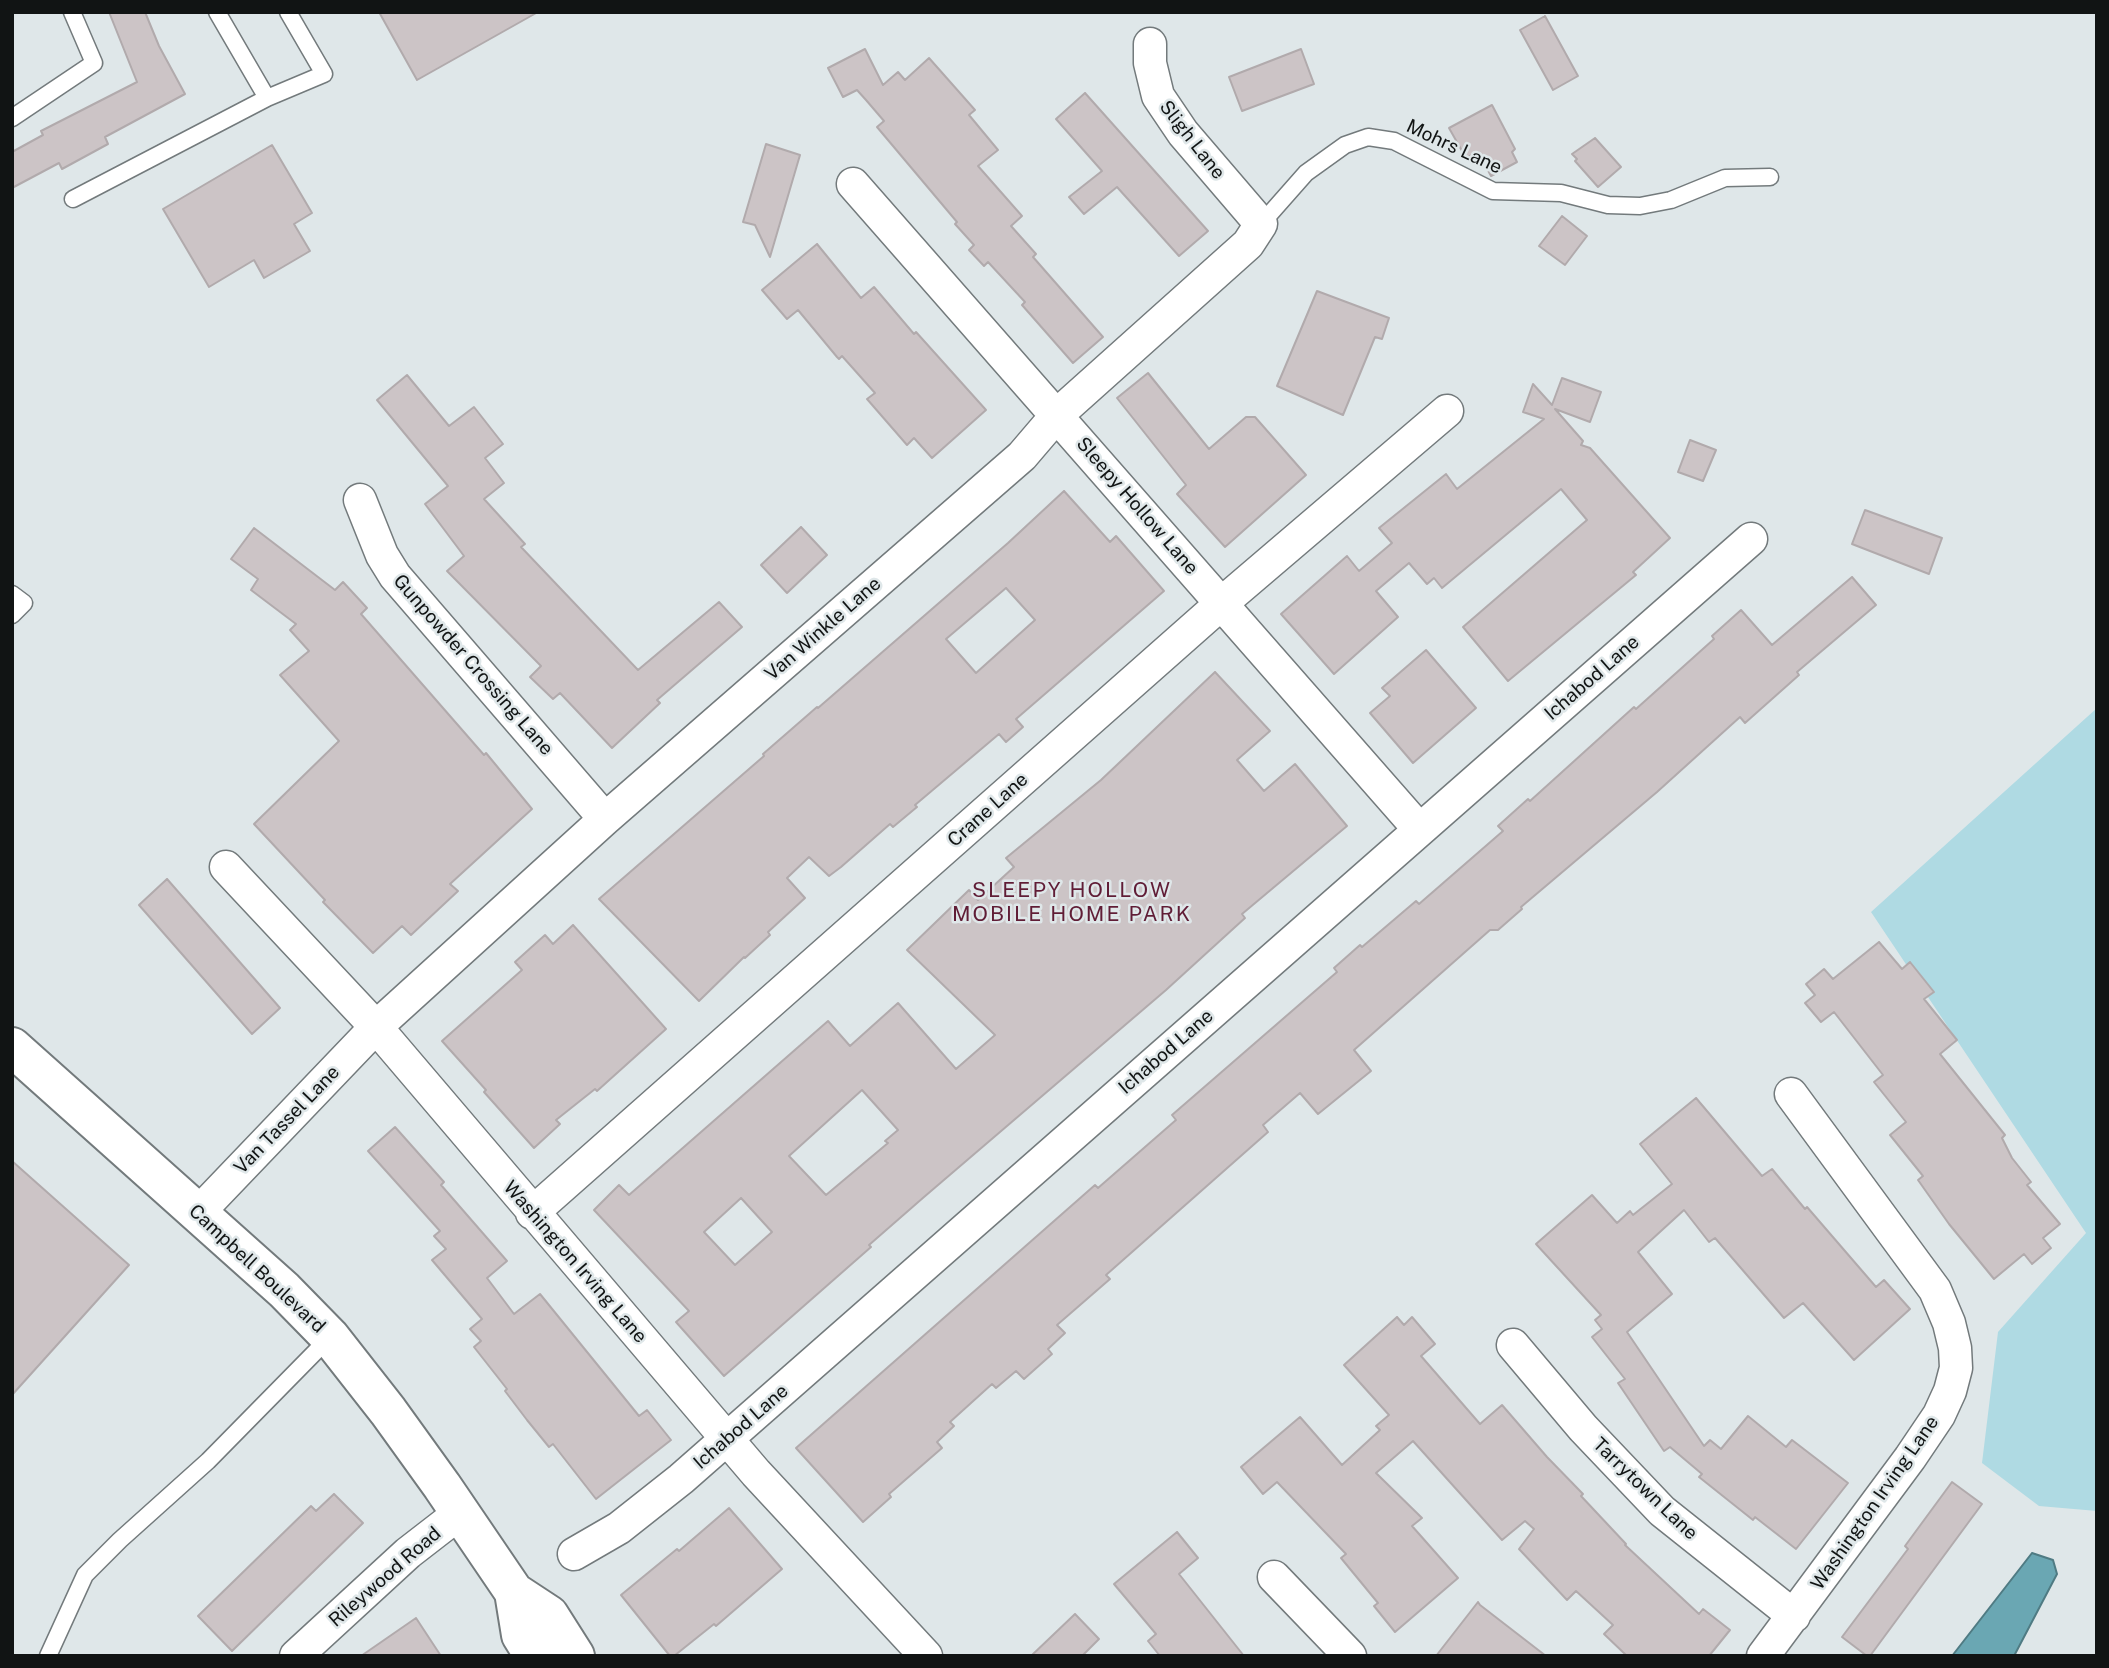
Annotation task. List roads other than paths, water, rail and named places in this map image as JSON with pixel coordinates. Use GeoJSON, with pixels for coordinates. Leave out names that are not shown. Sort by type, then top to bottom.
{"type":"FeatureCollection","features":[{"type":"Feature","properties":{"kind":"street","name":"Sligh Lane"},"geometry":{"type":"LineString","coordinates":[[1150,44],[1150,63],[1158,96],[1183,133],[1261,224]]}},
{"type":"Feature","properties":{"kind":"street","name":"Sleepy Hollow Lane"},"geometry":{"type":"LineString","coordinates":[[853,184],[1419,829]]}},
{"type":"Feature","properties":{"kind":"street","name":"Van Winkle Lane"},"geometry":{"type":"LineString","coordinates":[[376,1027],[605,819],[1022,456],[1057,415],[1248,244],[1261,224]]}},
{"type":"Feature","properties":{"kind":"street","name":"Crane Lane"},"geometry":{"type":"LineString","coordinates":[[532,1213],[1222,603],[1447,411]]}},
{"type":"Feature","properties":{"kind":"street","name":"Gunpowder Crossing Lane"},"geometry":{"type":"LineString","coordinates":[[360,500],[382,555],[395,576],[605,819]]}},
{"type":"Feature","properties":{"kind":"street","name":"Ichabod Lane"},"geometry":{"type":"LineString","coordinates":[[574,1554],[619,1528],[728,1439],[1751,539]]}},
{"type":"Feature","properties":{"kind":"street","name":"Washington Irving Lane"},"geometry":{"type":"LineString","coordinates":[[226,867],[376,1027],[756,1474],[926,1656]]}},
{"type":"Feature","properties":{"kind":"street","name":"Van Tassel Lane"},"geometry":{"type":"LineString","coordinates":[[198,1213],[376,1027]]}},
{"type":"Feature","properties":{"kind":"street","name":"Campbell Boulevard"},"geometry":{"type":"LineString","coordinates":[[12,1047],[284,1290],[330,1337],[388,1410],[514,1592],[549,1615],[575,1656]]}},
{"type":"Feature","properties":{"kind":"street","name":"Washington Irving Lane"},"geometry":{"type":"LineString","coordinates":[[1763,1656],[1917,1448],[1950,1391],[1956,1368],[1955,1348],[1949,1324],[1935,1290],[1791,1094]]}},
{"type":"Feature","properties":{"kind":"street","name":"Tarrytown Lane"},"geometry":{"type":"LineString","coordinates":[[1513,1345],[1583,1428],[1662,1511],[1794,1616]]}},
{"type":"Feature","properties":{"kind":"street","name":"Rileywood Road"},"geometry":{"type":"LineString","coordinates":[[308,1652],[408,1553],[461,1512]]}},
{"type":"Feature","properties":{"kind":"street"},"geometry":{"type":"LineString","coordinates":[[1274,1577],[1350,1656]]}},
{"type":"Feature","properties":{"kind":"street","name":"Campbell Boulevard"},"geometry":{"type":"LineString","coordinates":[[514,1592],[521,1635],[534,1656]]}},
{"type":"Feature","properties":{"kind":"lane"},"geometry":{"type":"LineString","coordinates":[[12,118],[94,63],[72,12]]}},
{"type":"Feature","properties":{"kind":"lane"},"geometry":{"type":"LineString","coordinates":[[217,12],[267,98]]}},
{"type":"Feature","properties":{"kind":"lane"},"geometry":{"type":"LineString","coordinates":[[73,200],[267,98],[324,74],[288,12]]}},
{"type":"Feature","properties":{"kind":"lane","name":"Mohrs Lane"},"geometry":{"type":"LineString","coordinates":[[1261,224],[1306,173],[1345,145],[1368,137],[1394,141],[1493,191],[1561,193],[1608,205],[1640,206],[1671,200],[1725,178],[1770,177]]}},
{"type":"Feature","properties":{"kind":"lane"},"geometry":{"type":"LineString","coordinates":[[12,594],[24,603],[12,615]]}},
{"type":"Feature","properties":{"kind":"lane"},"geometry":{"type":"LineString","coordinates":[[47,1656],[85,1575],[208,1461],[330,1337]]}},
{"type":"Feature","properties":{"kind":"district","name":"SLEEPY HOLLOW MOBILE HOME PARK"},"geometry":{"type":"Point","coordinates":[1072,903]}}]}
